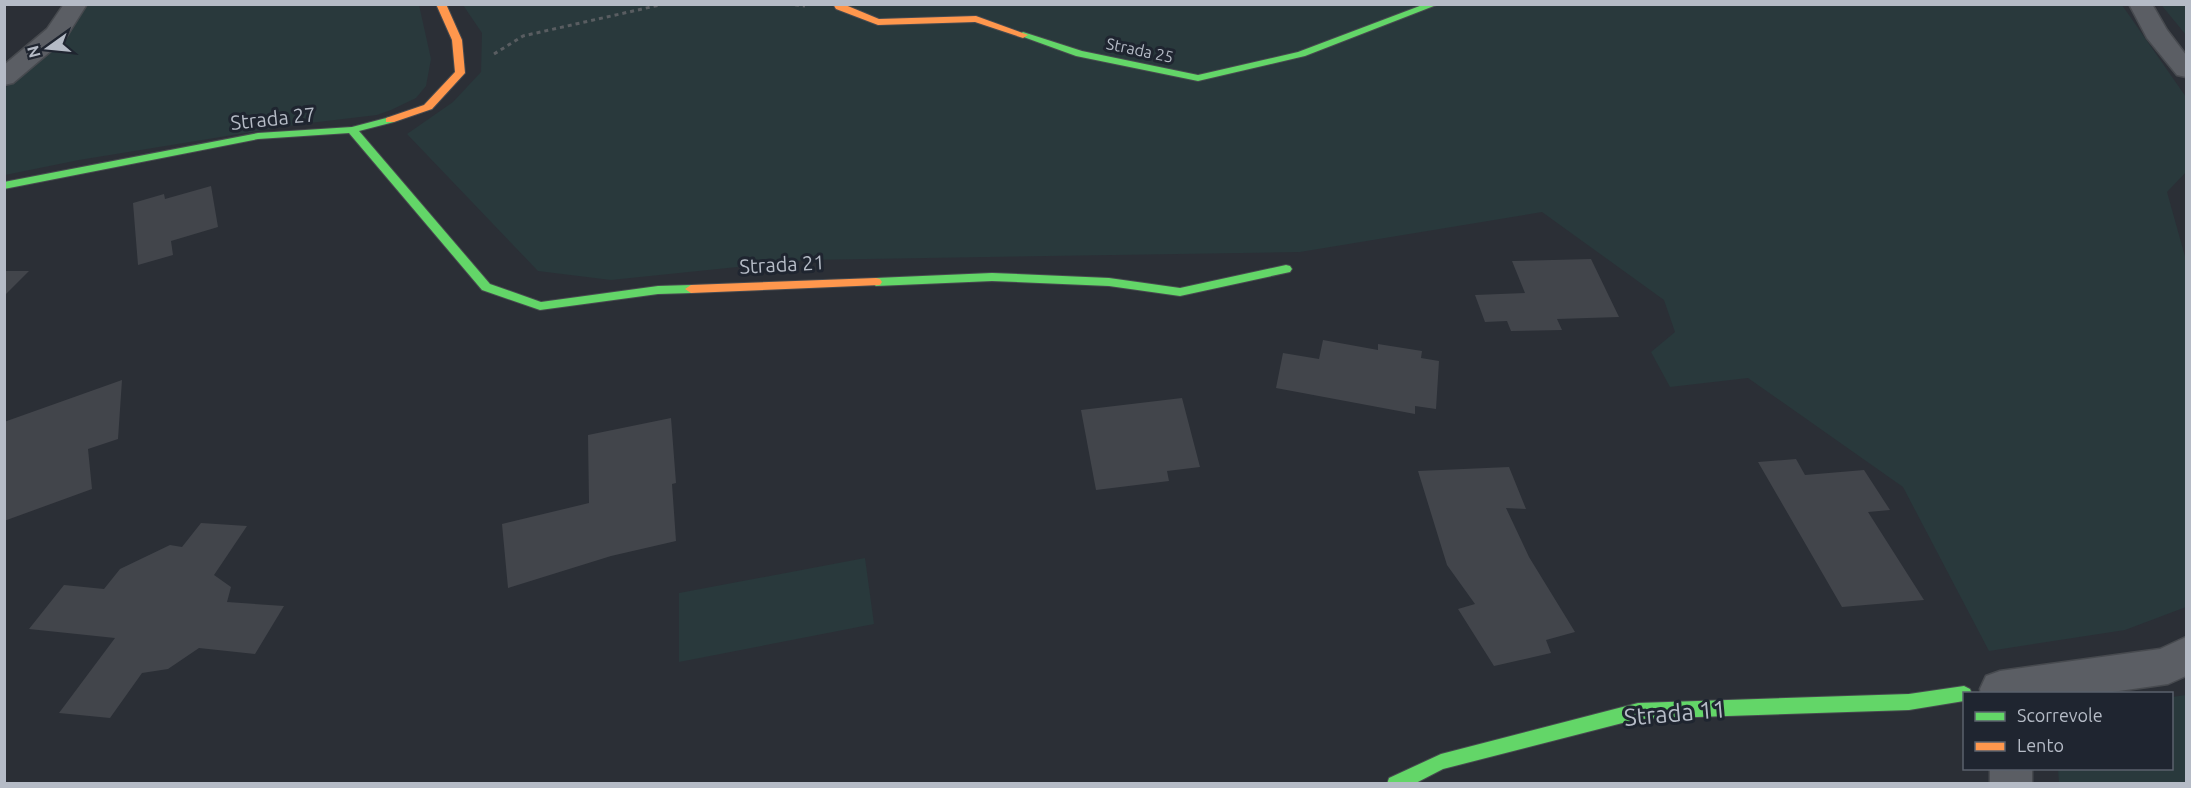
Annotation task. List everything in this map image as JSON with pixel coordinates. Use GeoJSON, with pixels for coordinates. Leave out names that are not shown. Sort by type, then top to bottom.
{"type":"FeatureCollection","features":[{"type":"Feature","properties":{"kind":"street"},"geometry":{"type":"LineString","coordinates":[[4,78],[56,34],[76,4]]}},
{"type":"Feature","properties":{"kind":"street"},"geometry":{"type":"LineString","coordinates":[[441,4],[457,40],[460,73]]}},
{"type":"Feature","properties":{"kind":"street","name":"Strada 25"},"geometry":{"type":"LineString","coordinates":[[838,4],[838,8],[878,22],[976,19],[1080,54],[1198,78],[1301,54],[1435,4]]}},
{"type":"Feature","properties":{"kind":"street"},"geometry":{"type":"LineString","coordinates":[[2140,4],[2156,33],[2187,70]]}},
{"type":"Feature","properties":{"kind":"street","name":"Strada 27"},"geometry":{"type":"LineString","coordinates":[[4,186],[258,136],[352,130],[392,120],[428,107],[460,73]]}},
{"type":"Feature","properties":{"kind":"street","name":"Strada 21"},"geometry":{"type":"LineString","coordinates":[[352,130],[486,287],[540,306],[658,290],[992,277],[1108,282],[1180,292],[1286,269]]}},
{"type":"Feature","properties":{"kind":"street"},"geometry":{"type":"LineString","coordinates":[[1983,692],[2168,666],[2187,654]]}},
{"type":"Feature","properties":{"kind":"street","name":"Strada 11"},"geometry":{"type":"LineString","coordinates":[[1395,783],[1442,762],[1638,711],[1909,702],[1963,695]]}},
{"type":"Feature","properties":{"kind":"path"},"geometry":{"type":"LineString","coordinates":[[460,73],[524,36],[664,4]]}},
{"type":"Feature","properties":{"kind":"shaded area"},"geometry":{"type":"Polygon","coordinates":[[[87,5],[419,5],[431,59],[426,86],[416,98],[377,115],[301,124],[79,160],[5,175],[5,88],[67,34],[87,5]]]}},
{"type":"Feature","properties":{"kind":"shaded area"},"geometry":{"type":"Polygon","coordinates":[[[463,5],[2122,5],[2186,97],[2186,172],[2167,192],[2186,260],[2186,607],[2125,630],[1989,651],[1903,487],[1748,378],[1670,387],[1651,352],[1675,332],[1664,300],[1542,212],[1300,252],[806,260],[611,280],[538,271],[407,134],[453,102],[481,72],[482,33],[463,5]]]}},
{"type":"Feature","properties":{"kind":"shaded area"},"geometry":{"type":"Polygon","coordinates":[[[2162,5],[2186,5],[2186,35],[2163,7],[2162,5]]]}},
{"type":"Feature","properties":{"kind":"shaded area"},"geometry":{"type":"Polygon","coordinates":[[[865,558],[874,624],[679,662],[679,593],[865,558]]]}},
{"type":"Feature","properties":{"kind":"shaded area"},"geometry":{"type":"Polygon","coordinates":[[[2186,695],[2186,783],[2059,783],[2058,770],[2173,770],[2173,697],[2186,695]]]}},
{"type":"Feature","properties":{"kind":"building"},"geometry":{"type":"Polygon","coordinates":[[[211,186],[218,227],[171,241],[173,255],[138,265],[133,203],[164,194],[165,199],[211,186]]]}},
{"type":"Feature","properties":{"kind":"building"},"geometry":{"type":"Polygon","coordinates":[[[1591,259],[1619,317],[1557,319],[1562,330],[1511,331],[1507,321],[1485,322],[1475,295],[1525,293],[1512,261],[1591,259]]]}},
{"type":"Feature","properties":{"kind":"building"},"geometry":{"type":"Polygon","coordinates":[[[5,271],[29,271],[5,295],[5,271]]]}},
{"type":"Feature","properties":{"kind":"building"},"geometry":{"type":"Polygon","coordinates":[[[1323,340],[1378,350],[1378,344],[1422,351],[1421,358],[1439,361],[1436,409],[1415,406],[1415,414],[1276,388],[1283,353],[1319,359],[1323,340]]]}},
{"type":"Feature","properties":{"kind":"building"},"geometry":{"type":"Polygon","coordinates":[[[122,380],[118,439],[88,449],[92,489],[4,521],[4,422],[122,380]]]}},
{"type":"Feature","properties":{"kind":"building"},"geometry":{"type":"Polygon","coordinates":[[[1182,398],[1200,467],[1167,471],[1169,481],[1096,490],[1081,410],[1182,398]]]}},
{"type":"Feature","properties":{"kind":"building"},"geometry":{"type":"Polygon","coordinates":[[[671,418],[676,483],[672,484],[676,541],[611,556],[508,588],[502,524],[589,503],[588,435],[671,418]]]}},
{"type":"Feature","properties":{"kind":"building"},"geometry":{"type":"Polygon","coordinates":[[[1796,459],[1805,475],[1864,470],[1890,510],[1868,512],[1924,600],[1842,607],[1758,462],[1796,459]]]}},
{"type":"Feature","properties":{"kind":"building"},"geometry":{"type":"Polygon","coordinates":[[[1509,467],[1526,509],[1506,508],[1529,557],[1575,632],[1546,640],[1551,653],[1494,666],[1458,609],[1475,604],[1447,565],[1418,471],[1509,467]]]}},
{"type":"Feature","properties":{"kind":"building"},"geometry":{"type":"Polygon","coordinates":[[[201,523],[247,526],[214,575],[231,587],[227,602],[284,606],[255,654],[199,648],[168,669],[142,673],[110,718],[59,713],[115,638],[29,629],[64,585],[104,589],[120,569],[170,545],[182,547],[201,523]]]}},
{"type":"Feature","properties":{"kind":"traffic: fast"},"geometry":{"type":"LineString","coordinates":[[1023,35],[1080,54],[1198,78],[1301,54],[1435,4]]}},
{"type":"Feature","properties":{"kind":"traffic: fast"},"geometry":{"type":"LineString","coordinates":[[4,186],[258,136],[352,130],[390,120]]}},
{"type":"Feature","properties":{"kind":"traffic: fast"},"geometry":{"type":"LineString","coordinates":[[352,130],[486,287],[540,306],[658,290],[691,289]]}},
{"type":"Feature","properties":{"kind":"traffic: fast"},"geometry":{"type":"LineString","coordinates":[[876,282],[992,277],[1109,282],[1180,292],[1286,269]]}},
{"type":"Feature","properties":{"kind":"traffic: fast"},"geometry":{"type":"LineString","coordinates":[[1395,784],[1441,762],[1638,711],[1909,702],[1963,694]]}},
{"type":"Feature","properties":{"kind":"traffic: slow"},"geometry":{"type":"LineString","coordinates":[[390,120],[428,107],[460,73],[457,40],[441,4]]}},
{"type":"Feature","properties":{"kind":"traffic: slow"},"geometry":{"type":"LineString","coordinates":[[838,4],[839,7],[878,22],[976,19],[1023,35]]}},
{"type":"Feature","properties":{"kind":"traffic: slow"},"geometry":{"type":"LineString","coordinates":[[691,289],[876,282]]}}]}
